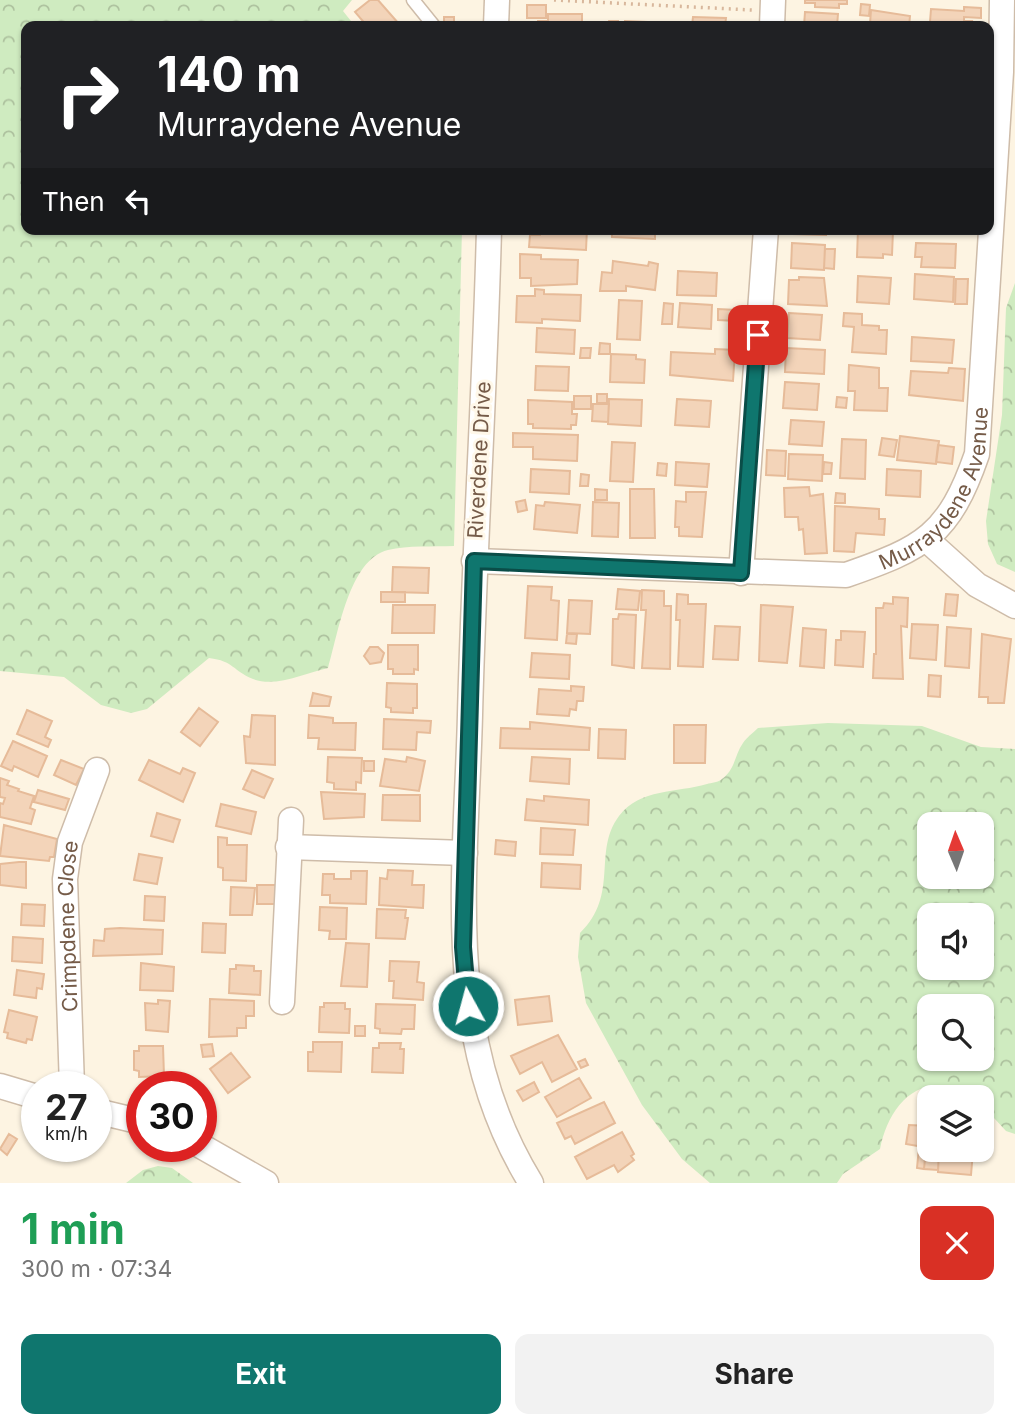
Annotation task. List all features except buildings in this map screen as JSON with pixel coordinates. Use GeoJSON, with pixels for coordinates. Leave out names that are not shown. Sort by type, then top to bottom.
{"type":"FeatureCollection","features":[{"type":"Feature","properties":{"kind":"street"},"geometry":{"type":"LineString","coordinates":[[496,21],[497,0]]}},
{"type":"Feature","properties":{"kind":"street","name":"Murraydene Avenue"},"geometry":{"type":"LineString","coordinates":[[474,561],[846,575],[903,555],[927,540],[962,497],[976,453],[1008,73],[1002,0]]}},
{"type":"Feature","properties":{"kind":"street","name":"Riverdene Drive"},"geometry":{"type":"LineString","coordinates":[[489,235],[474,561],[463,947],[472,1031],[483,1076],[514,1157],[531,1183]]}},
{"type":"Feature","properties":{"kind":"street"},"geometry":{"type":"LineString","coordinates":[[741,573],[766,235]]}},
{"type":"Feature","properties":{"kind":"street"},"geometry":{"type":"LineString","coordinates":[[927,540],[977,585],[1015,606]]}},
{"type":"Feature","properties":{"kind":"street","name":"Crimpdene Close"},"geometry":{"type":"LineString","coordinates":[[71,1071],[65,879],[70,842],[97,770]]}},
{"type":"Feature","properties":{"kind":"street"},"geometry":{"type":"LineString","coordinates":[[282,1002],[291,820]]}},
{"type":"Feature","properties":{"kind":"street"},"geometry":{"type":"LineString","coordinates":[[288,847],[465,853]]}},
{"type":"Feature","properties":{"kind":"street"},"geometry":{"type":"LineString","coordinates":[[0,1086],[21,1092]]}},
{"type":"Feature","properties":{"kind":"street"},"geometry":{"type":"LineString","coordinates":[[217,1155],[266,1183]]}},
{"type":"Feature","properties":{"kind":"lane"},"geometry":{"type":"LineString","coordinates":[[413,0],[431,21]]}},
{"type":"Feature","properties":{"kind":"path"},"geometry":{"type":"LineString","coordinates":[[554,0],[772,13]]}},
{"type":"Feature","properties":{"kind":"green space"},"geometry":{"type":"Polygon","coordinates":[[[0,0],[352,0],[343,11],[351,21],[21,21],[21,235],[462,235],[454,546],[396,548],[375,556],[364,568],[347,600],[328,668],[291,679],[271,682],[253,679],[224,661],[209,658],[147,709],[131,713],[101,705],[64,677],[0,671],[0,0]]]}},
{"type":"Feature","properties":{"kind":"green space"},"geometry":{"type":"Polygon","coordinates":[[[1015,283],[1015,572],[997,564],[988,544],[986,521],[1002,415],[1006,308],[1015,283]]]}},
{"type":"Feature","properties":{"kind":"green space"},"geometry":{"type":"Polygon","coordinates":[[[828,723],[922,726],[981,747],[1015,749],[1015,1134],[1006,1131],[994,1118],[994,1085],[917,1085],[917,1091],[894,1112],[880,1149],[843,1174],[837,1183],[710,1183],[682,1159],[642,1105],[586,1003],[578,957],[580,933],[592,918],[599,903],[607,844],[619,816],[637,800],[648,796],[721,780],[730,771],[740,747],[758,728],[828,723]]]}},
{"type":"Feature","properties":{"kind":"green space"},"geometry":{"type":"Polygon","coordinates":[[[158,1166],[172,1168],[193,1183],[126,1183],[143,1170],[158,1166]]]}},
{"type":"Feature","properties":{"kind":"route"},"geometry":{"type":"LineString","coordinates":[[468,1006],[463,947],[474,561],[741,573],[758,335]]}}]}
